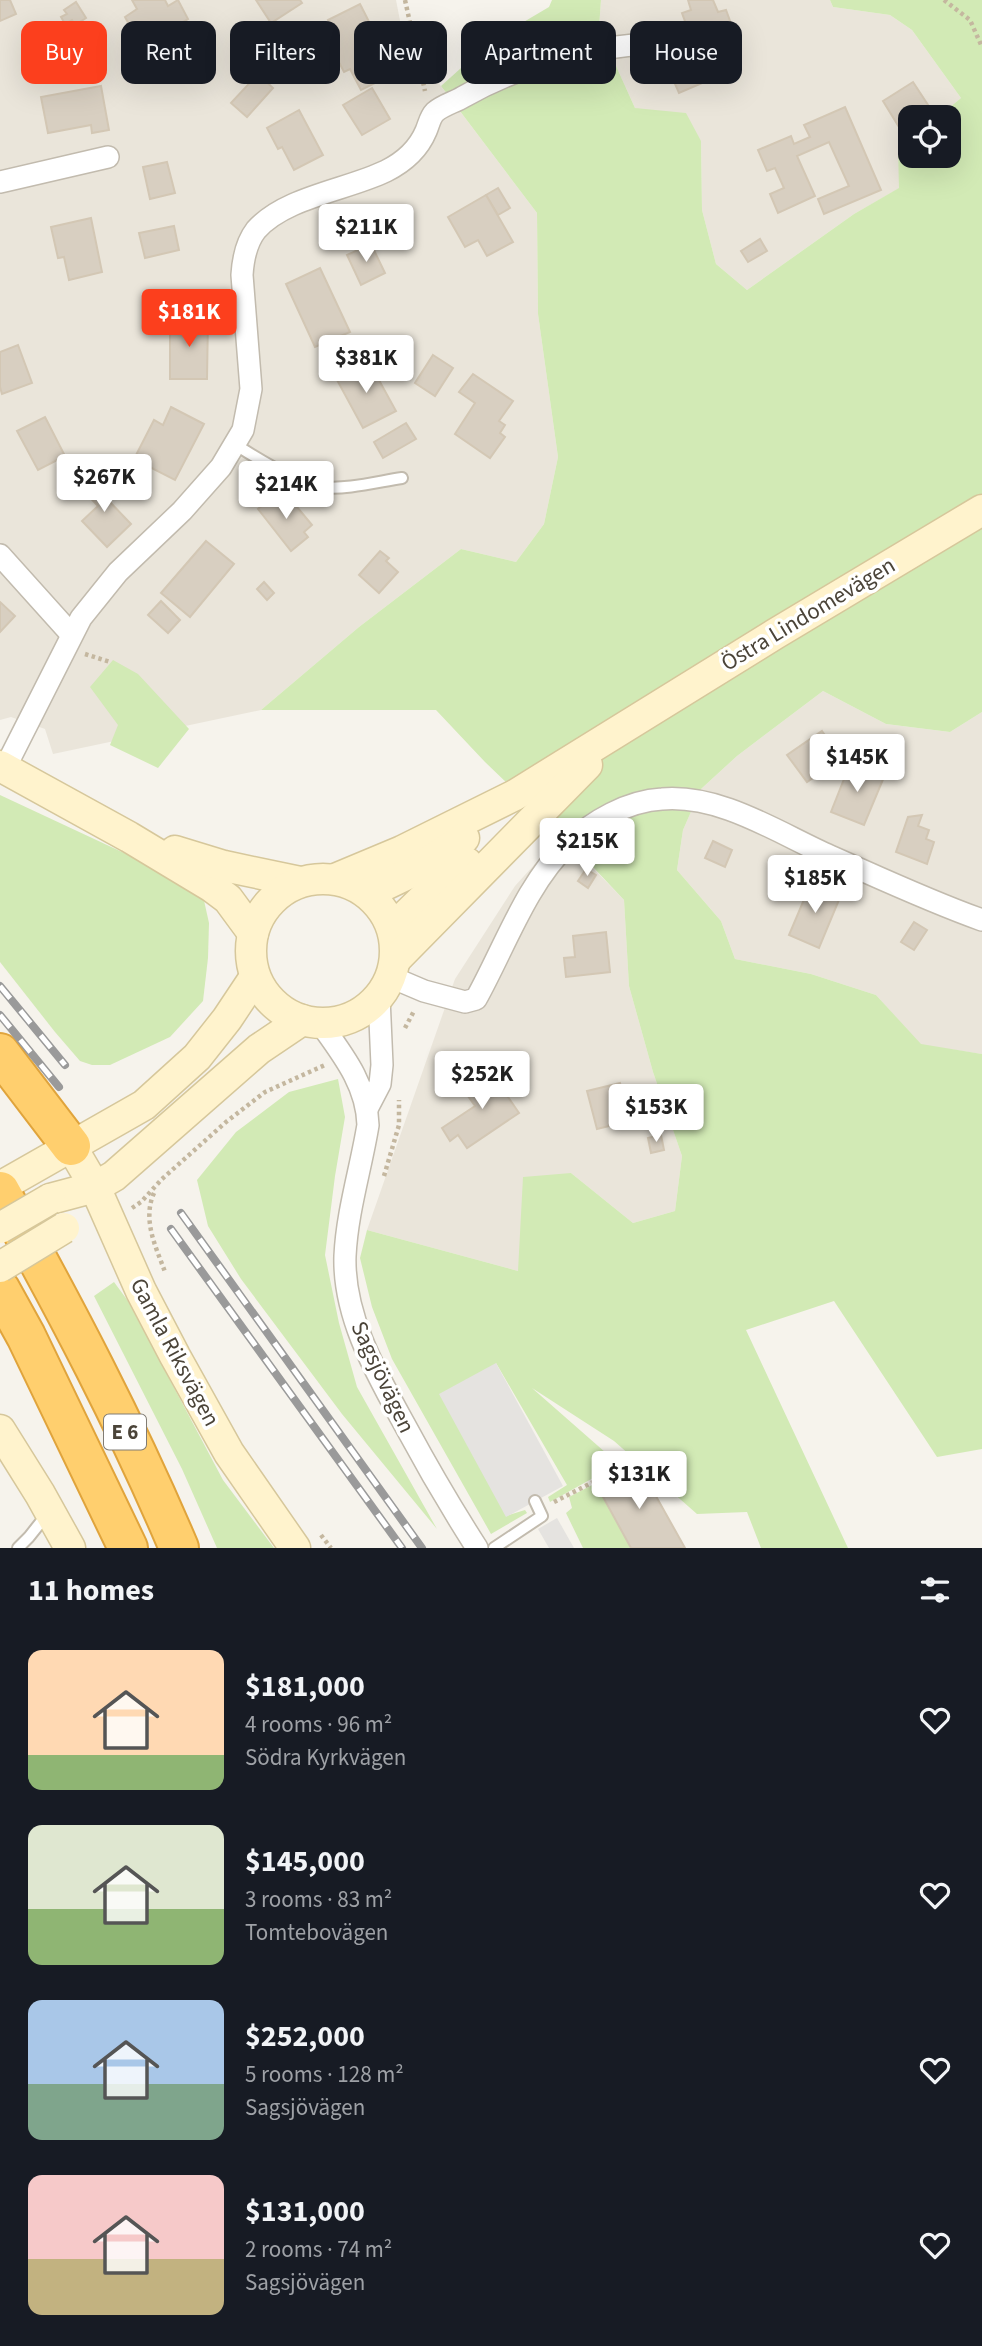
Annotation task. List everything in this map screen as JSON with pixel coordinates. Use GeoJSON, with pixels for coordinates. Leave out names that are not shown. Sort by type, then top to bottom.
{"type":"FeatureCollection","features":[{"type":"Feature","properties":{"kind":"highway"},"geometry":{"type":"LineString","coordinates":[[0,1054],[71,1146]]}},
{"type":"Feature","properties":{"kind":"highway","name":"E 6"},"geometry":{"type":"LineString","coordinates":[[0,1189],[70,1317],[179,1548]]}},
{"type":"Feature","properties":{"kind":"highway","name":"E 6"},"geometry":{"type":"LineString","coordinates":[[0,1289],[26,1336],[128,1548]]}},
{"type":"Feature","properties":{"kind":"street"},"geometry":{"type":"LineString","coordinates":[[253,933],[228,899],[129,837],[2,767],[61,660],[71,635],[99,594],[221,467],[243,430],[251,389],[243,258],[256,231],[267,221],[317,195],[385,171],[406,159],[419,144],[434,113],[490,82],[544,62],[599,49],[630,46]]}},
{"type":"Feature","properties":{"kind":"street"},"geometry":{"type":"LineString","coordinates":[[0,182],[108,157]]}},
{"type":"Feature","properties":{"kind":"street","name":"Östra Lindomevägen"},"geometry":{"type":"LineString","coordinates":[[335,879],[413,846],[515,795],[982,510]]}},
{"type":"Feature","properties":{"kind":"street"},"geometry":{"type":"LineString","coordinates":[[0,555],[71,635]]}},
{"type":"Feature","properties":{"kind":"street","name":"Östra Lindomevägen"},"geometry":{"type":"LineString","coordinates":[[389,978],[556,795],[636,719]]}},
{"type":"Feature","properties":{"kind":"street","name":"Östra Lindomevägen"},"geometry":{"type":"LineString","coordinates":[[368,893],[416,870],[443,853],[515,795]]}},
{"type":"Feature","properties":{"kind":"street","name":"Östra Lindomevägen"},"geometry":{"type":"LineString","coordinates":[[393,928],[431,891],[556,795]]}},
{"type":"Feature","properties":{"kind":"street"},"geometry":{"type":"LineString","coordinates":[[389,978],[465,1002],[477,999],[537,883],[567,845],[596,821],[628,806],[659,799],[704,802],[752,819],[831,856],[982,920]]}},
{"type":"Feature","properties":{"kind":"street"},"geometry":{"type":"LineString","coordinates":[[129,837],[224,866],[300,882]]}},
{"type":"Feature","properties":{"kind":"street"},"geometry":{"type":"LineString","coordinates":[[317,878],[352,884],[368,893],[378,903],[393,928],[396,943],[389,978],[367,1009],[353,1017],[337,1022],[311,1022],[287,1014],[263,991],[255,976],[251,947],[260,916],[270,901],[300,882],[317,878]]}},
{"type":"Feature","properties":{"kind":"street"},"geometry":{"type":"LineString","coordinates":[[0,1189],[30,1169],[144,1105],[197,1057],[227,1020],[255,976]]}},
{"type":"Feature","properties":{"kind":"street","name":"Sagsjövägen"},"geometry":{"type":"LineString","coordinates":[[368,1107],[380,1084],[389,978]]}},
{"type":"Feature","properties":{"kind":"street"},"geometry":{"type":"LineString","coordinates":[[0,1228],[50,1199],[95,1187],[114,1176],[259,1049],[311,1022]]}},
{"type":"Feature","properties":{"kind":"street","name":"Sagsjövägen"},"geometry":{"type":"LineString","coordinates":[[311,1022],[359,1082],[368,1107],[368,1125],[345,1256],[350,1302],[364,1346],[384,1388],[444,1497],[477,1548]]}},
{"type":"Feature","properties":{"kind":"street","name":"Gamla Riksvägen"},"geometry":{"type":"LineString","coordinates":[[71,1146],[95,1187],[141,1291],[229,1453],[306,1539]]}},
{"type":"Feature","properties":{"kind":"street"},"geometry":{"type":"LineString","coordinates":[[0,1267],[64,1228],[81,1212],[95,1187]]}},
{"type":"Feature","properties":{"kind":"street"},"geometry":{"type":"LineString","coordinates":[[0,1430],[50,1511],[69,1548]]}},
{"type":"Feature","properties":{"kind":"lane"},"geometry":{"type":"LineString","coordinates":[[236,444],[259,459],[316,487],[338,488],[402,478]]}},
{"type":"Feature","properties":{"kind":"lane"},"geometry":{"type":"LineString","coordinates":[[495,1548],[545,1520],[535,1501]]}},
{"type":"Feature","properties":{"kind":"lane"},"geometry":{"type":"LineString","coordinates":[[18,1548],[50,1511]]}},
{"type":"Feature","properties":{"kind":"path"},"geometry":{"type":"LineString","coordinates":[[405,0],[426,96],[426,114],[430,120]]}},
{"type":"Feature","properties":{"kind":"path"},"geometry":{"type":"LineString","coordinates":[[944,0],[970,20],[982,47]]}},
{"type":"Feature","properties":{"kind":"path"},"geometry":{"type":"LineString","coordinates":[[83,653],[110,662]]}},
{"type":"Feature","properties":{"kind":"path"},"geometry":{"type":"LineString","coordinates":[[383,1180],[399,1125],[398,1091]]}},
{"type":"Feature","properties":{"kind":"path"},"geometry":{"type":"LineString","coordinates":[[156,1188],[151,1198],[149,1215],[151,1235],[169,1281]]}},
{"type":"Feature","properties":{"kind":"path"},"geometry":{"type":"LineString","coordinates":[[550,1504],[607,1475],[611,1478]]}},
{"type":"Feature","properties":{"kind":"path"},"geometry":{"type":"LineString","coordinates":[[306,1539],[331,1548]]}},
{"type":"Feature","properties":{"kind":"shaded area"},"geometry":{"type":"Polygon","coordinates":[[[0,0],[396,0],[400,21],[354,21],[354,84],[439,84],[537,213],[538,314],[558,457],[544,524],[516,562],[461,549],[359,627],[261,710],[53,754],[45,729],[11,717],[0,720],[0,0]]]}},
{"type":"Feature","properties":{"kind":"shaded area"},"geometry":{"type":"Polygon","coordinates":[[[601,0],[830,0],[833,7],[890,15],[912,30],[961,98],[953,105],[898,105],[900,188],[854,214],[747,290],[716,264],[702,210],[701,141],[635,108],[616,66],[616,21],[600,21],[601,0]]]}},
{"type":"Feature","properties":{"kind":"shaded area"},"geometry":{"type":"Polygon","coordinates":[[[823,691],[886,724],[950,732],[982,712],[982,1054],[921,1045],[876,995],[811,974],[735,959],[721,921],[677,870],[683,830],[701,789],[737,756],[823,691]]]}},
{"type":"Feature","properties":{"kind":"shaded area"},"geometry":{"type":"Polygon","coordinates":[[[561,835],[624,900],[629,986],[653,1072],[682,1156],[675,1211],[633,1223],[571,1173],[518,1271],[367,1230],[455,979],[515,886],[561,835]]]}},
{"type":"Feature","properties":{"kind":"shaded area"},"geometry":{"type":"Polygon","coordinates":[[[496,1363],[563,1486],[506,1517],[439,1394],[496,1363]]]}},
{"type":"Feature","properties":{"kind":"shaded area"},"geometry":{"type":"Polygon","coordinates":[[[557,1518],[574,1548],[549,1548],[538,1529],[557,1518]]]}},
{"type":"Feature","properties":{"kind":"green space"},"geometry":{"type":"Polygon","coordinates":[[[552,0],[601,0],[600,21],[525,21],[549,7],[552,0]]]}},
{"type":"Feature","properties":{"kind":"green space"},"geometry":{"type":"Polygon","coordinates":[[[830,0],[982,0],[982,712],[950,732],[886,724],[823,691],[737,756],[701,789],[683,830],[677,870],[721,921],[735,959],[811,974],[876,995],[921,1044],[982,1054],[982,1449],[937,1457],[834,1301],[746,1330],[848,1548],[761,1548],[747,1512],[697,1514],[614,1441],[532,1388],[622,1467],[604,1472],[550,1502],[548,1497],[567,1485],[496,1363],[506,1516],[525,1510],[527,1513],[491,1534],[392,1359],[372,1307],[360,1258],[367,1230],[518,1271],[523,1177],[571,1173],[633,1223],[675,1211],[682,1156],[653,1072],[629,986],[624,900],[577,850],[485,762],[436,710],[261,710],[359,627],[461,549],[516,562],[544,524],[558,457],[538,314],[537,213],[441,86],[447,84],[447,81],[461,68],[461,84],[616,84],[616,66],[635,108],[686,113],[701,141],[702,210],[716,264],[747,290],[854,214],[899,188],[898,168],[961,168],[961,105],[953,105],[961,98],[912,30],[890,15],[833,7],[830,0]]]}},
{"type":"Feature","properties":{"kind":"green space"},"geometry":{"type":"Polygon","coordinates":[[[113,660],[138,674],[189,729],[158,768],[110,745],[118,725],[90,687],[113,660]]]}},
{"type":"Feature","properties":{"kind":"green space"},"geometry":{"type":"Polygon","coordinates":[[[0,795],[152,866],[203,896],[209,923],[203,1001],[170,1037],[110,1065],[92,1065],[80,1061],[0,962],[0,795]]]}},
{"type":"Feature","properties":{"kind":"green space"},"geometry":{"type":"Polygon","coordinates":[[[338,1079],[345,1117],[325,1255],[339,1323],[357,1387],[437,1529],[342,1414],[241,1279],[208,1226],[197,1180],[236,1132],[289,1092],[338,1079]]]}},
{"type":"Feature","properties":{"kind":"green space"},"geometry":{"type":"Polygon","coordinates":[[[114,1282],[128,1301],[223,1480],[274,1548],[217,1548],[182,1469],[94,1296],[114,1282]]]}},
{"type":"Feature","properties":{"kind":"green space"},"geometry":{"type":"Polygon","coordinates":[[[596,1483],[631,1548],[583,1548],[566,1513],[572,1508],[569,1497],[596,1483]]]}},
{"type":"Feature","properties":{"kind":"building"},"geometry":{"type":"Polygon","coordinates":[[[0,0],[10,0],[16,14],[0,21],[0,0]]]}},
{"type":"Feature","properties":{"kind":"building"},"geometry":{"type":"Polygon","coordinates":[[[132,0],[165,0],[168,6],[178,0],[188,19],[127,21],[125,17],[137,9],[132,0]]]}},
{"type":"Feature","properties":{"kind":"building"},"geometry":{"type":"Polygon","coordinates":[[[256,0],[300,0],[302,3],[274,21],[270,21],[256,0]]]}},
{"type":"Feature","properties":{"kind":"building"},"geometry":{"type":"Polygon","coordinates":[[[688,0],[713,0],[718,12],[726,10],[730,21],[685,21],[682,13],[691,10],[688,0]]]}},
{"type":"Feature","properties":{"kind":"building"},"geometry":{"type":"Polygon","coordinates":[[[76,2],[86,18],[81,21],[63,21],[61,17],[67,14],[64,10],[76,2]]]}},
{"type":"Feature","properties":{"kind":"building"},"geometry":{"type":"Polygon","coordinates":[[[360,4],[369,21],[354,21],[354,77],[350,69],[344,72],[340,64],[340,21],[328,20],[360,4]]]}},
{"type":"Feature","properties":{"kind":"building"},"geometry":{"type":"Polygon","coordinates":[[[913,82],[928,105],[898,105],[898,125],[883,101],[913,82]]]}},
{"type":"Feature","properties":{"kind":"building"},"geometry":{"type":"Polygon","coordinates":[[[249,84],[269,84],[273,88],[247,117],[231,103],[249,84]]]}},
{"type":"Feature","properties":{"kind":"building"},"geometry":{"type":"Polygon","coordinates":[[[358,84],[373,84],[361,90],[358,84]]]}},
{"type":"Feature","properties":{"kind":"building"},"geometry":{"type":"Polygon","coordinates":[[[675,84],[700,84],[679,93],[675,84]]]}},
{"type":"Feature","properties":{"kind":"building"},"geometry":{"type":"Polygon","coordinates":[[[101,86],[109,130],[92,133],[91,125],[48,133],[41,97],[101,86]]]}},
{"type":"Feature","properties":{"kind":"building"},"geometry":{"type":"Polygon","coordinates":[[[372,88],[390,119],[362,135],[343,105],[372,88]]]}},
{"type":"Feature","properties":{"kind":"building"},"geometry":{"type":"Polygon","coordinates":[[[845,107],[881,190],[824,214],[818,199],[849,186],[829,142],[797,156],[815,196],[778,213],[770,194],[784,188],[775,168],[767,171],[758,150],[791,136],[794,144],[810,137],[804,125],[845,107]]]}},
{"type":"Feature","properties":{"kind":"building"},"geometry":{"type":"Polygon","coordinates":[[[299,110],[323,155],[294,170],[282,147],[278,149],[267,128],[299,110]]]}},
{"type":"Feature","properties":{"kind":"building"},"geometry":{"type":"Polygon","coordinates":[[[167,162],[175,193],[150,199],[143,167],[167,162]]]}},
{"type":"Feature","properties":{"kind":"building"},"geometry":{"type":"Polygon","coordinates":[[[498,188],[510,208],[498,215],[486,195],[498,188]]]}},
{"type":"Feature","properties":{"kind":"building"},"geometry":{"type":"Polygon","coordinates":[[[486,195],[513,242],[487,256],[478,240],[465,247],[448,217],[486,195]]]}},
{"type":"Feature","properties":{"kind":"building"},"geometry":{"type":"Polygon","coordinates":[[[91,218],[102,272],[69,280],[64,257],[58,258],[51,227],[91,218]]]}},
{"type":"Feature","properties":{"kind":"building"},"geometry":{"type":"Polygon","coordinates":[[[174,226],[179,250],[145,258],[139,233],[174,226]]]}},
{"type":"Feature","properties":{"kind":"building"},"geometry":{"type":"Polygon","coordinates":[[[760,239],[767,251],[748,262],[741,251],[760,239]]]}},
{"type":"Feature","properties":{"kind":"building"},"geometry":{"type":"Polygon","coordinates":[[[371,244],[385,273],[361,285],[347,255],[371,244]]]}},
{"type":"Feature","properties":{"kind":"building"},"geometry":{"type":"Polygon","coordinates":[[[320,268],[350,332],[315,347],[286,284],[320,268]]]}},
{"type":"Feature","properties":{"kind":"building"},"geometry":{"type":"Polygon","coordinates":[[[170,319],[208,319],[207,379],[170,379],[170,319]]]}},
{"type":"Feature","properties":{"kind":"building"},"geometry":{"type":"Polygon","coordinates":[[[18,345],[32,383],[2,394],[0,352],[18,345]]]}},
{"type":"Feature","properties":{"kind":"building"},"geometry":{"type":"Polygon","coordinates":[[[433,355],[453,368],[435,396],[415,383],[433,355]]]}},
{"type":"Feature","properties":{"kind":"building"},"geometry":{"type":"Polygon","coordinates":[[[369,362],[396,411],[363,428],[337,380],[369,362]]]}},
{"type":"Feature","properties":{"kind":"building"},"geometry":{"type":"Polygon","coordinates":[[[473,374],[513,401],[499,421],[505,425],[500,433],[505,437],[490,458],[455,434],[475,403],[459,392],[473,374]]]}},
{"type":"Feature","properties":{"kind":"building"},"geometry":{"type":"Polygon","coordinates":[[[171,407],[204,424],[175,480],[134,459],[154,420],[163,425],[171,407]]]}},
{"type":"Feature","properties":{"kind":"building"},"geometry":{"type":"Polygon","coordinates":[[[45,417],[65,456],[38,470],[17,431],[45,417]]]}},
{"type":"Feature","properties":{"kind":"building"},"geometry":{"type":"Polygon","coordinates":[[[406,423],[416,439],[383,458],[374,442],[406,423]]]}},
{"type":"Feature","properties":{"kind":"building"},"geometry":{"type":"Polygon","coordinates":[[[95,476],[113,495],[108,500],[131,524],[107,547],[82,521],[98,506],[82,489],[95,476]]]}},
{"type":"Feature","properties":{"kind":"building"},"geometry":{"type":"Polygon","coordinates":[[[275,495],[280,501],[287,495],[312,525],[304,532],[308,537],[291,551],[258,509],[275,495]]]}},
{"type":"Feature","properties":{"kind":"building"},"geometry":{"type":"Polygon","coordinates":[[[206,541],[234,564],[190,617],[161,593],[206,541]]]}},
{"type":"Feature","properties":{"kind":"building"},"geometry":{"type":"Polygon","coordinates":[[[380,551],[389,558],[386,561],[398,572],[379,593],[359,575],[380,551]]]}},
{"type":"Feature","properties":{"kind":"building"},"geometry":{"type":"Polygon","coordinates":[[[264,582],[274,593],[267,600],[257,589],[264,582]]]}},
{"type":"Feature","properties":{"kind":"building"},"geometry":{"type":"Polygon","coordinates":[[[161,601],[180,620],[168,633],[148,615],[161,601]]]}},
{"type":"Feature","properties":{"kind":"building"},"geometry":{"type":"Polygon","coordinates":[[[0,602],[15,616],[0,632],[0,602]]]}},
{"type":"Feature","properties":{"kind":"building"},"geometry":{"type":"Polygon","coordinates":[[[822,731],[841,758],[807,782],[787,755],[822,731]]]}},
{"type":"Feature","properties":{"kind":"building"},"geometry":{"type":"Polygon","coordinates":[[[850,764],[884,777],[864,825],[831,812],[850,764]]]}},
{"type":"Feature","properties":{"kind":"building"},"geometry":{"type":"Polygon","coordinates":[[[922,815],[918,826],[929,830],[926,839],[934,842],[927,864],[896,852],[908,817],[922,815]]]}},
{"type":"Feature","properties":{"kind":"building"},"geometry":{"type":"Polygon","coordinates":[[[713,841],[732,850],[725,867],[705,858],[713,841]]]}},
{"type":"Feature","properties":{"kind":"building"},"geometry":{"type":"Polygon","coordinates":[[[586,869],[596,875],[588,888],[578,881],[586,869]]]}},
{"type":"Feature","properties":{"kind":"building"},"geometry":{"type":"Polygon","coordinates":[[[811,883],[841,895],[819,948],[789,935],[811,883]]]}},
{"type":"Feature","properties":{"kind":"building"},"geometry":{"type":"Polygon","coordinates":[[[914,922],[927,930],[914,950],[901,942],[914,922]]]}},
{"type":"Feature","properties":{"kind":"building"},"geometry":{"type":"Polygon","coordinates":[[[606,932],[610,972],[566,977],[564,958],[575,957],[573,936],[606,932]]]}},
{"type":"Feature","properties":{"kind":"building"},"geometry":{"type":"Polygon","coordinates":[[[490,1071],[519,1113],[467,1148],[458,1135],[450,1141],[442,1128],[475,1106],[463,1089],[490,1071]]]}},
{"type":"Feature","properties":{"kind":"building"},"geometry":{"type":"Polygon","coordinates":[[[620,1083],[629,1121],[597,1129],[587,1091],[620,1083]]]}},
{"type":"Feature","properties":{"kind":"building"},"geometry":{"type":"Polygon","coordinates":[[[661,1135],[664,1150],[651,1153],[648,1138],[661,1135]]]}},
{"type":"Feature","properties":{"kind":"building"},"geometry":{"type":"Polygon","coordinates":[[[638,1464],[685,1548],[631,1548],[597,1486],[638,1464]]]}},
{"type":"Feature","properties":{"kind":"railway"},"geometry":{"type":"LineString","coordinates":[[0,986],[65,1065]]}},
{"type":"Feature","properties":{"kind":"railway"},"geometry":{"type":"LineString","coordinates":[[0,1015],[59,1087]]}},
{"type":"Feature","properties":{"kind":"railway"},"geometry":{"type":"LineString","coordinates":[[181,1213],[422,1548]]}},
{"type":"Feature","properties":{"kind":"railway"},"geometry":{"type":"LineString","coordinates":[[171,1229],[402,1548]]}}]}
